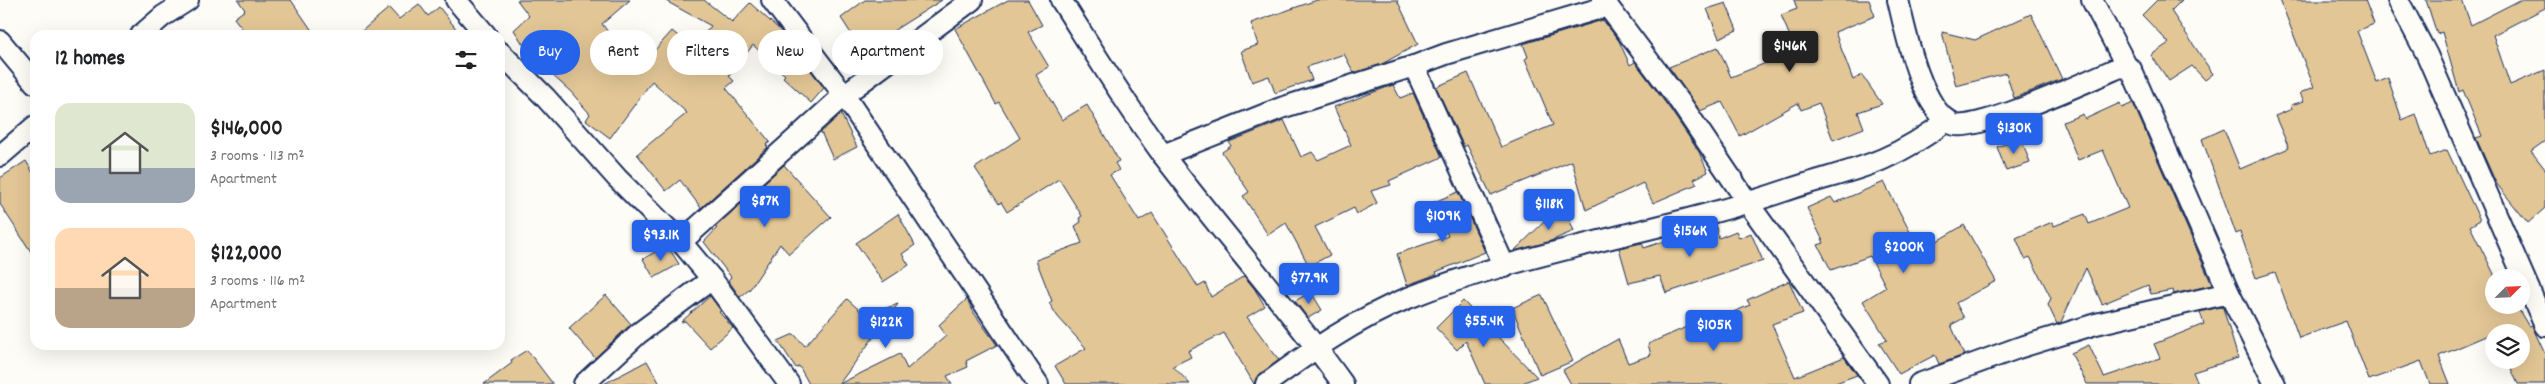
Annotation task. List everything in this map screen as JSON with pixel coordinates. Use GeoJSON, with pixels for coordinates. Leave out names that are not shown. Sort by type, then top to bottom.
{"type":"FeatureCollection","features":[{"type":"Feature","properties":{"kind":"street"},"geometry":{"type":"LineString","coordinates":[[147,30],[163,16],[188,0]]}},
{"type":"Feature","properties":{"kind":"street"},"geometry":{"type":"LineString","coordinates":[[456,0],[482,30]]}},
{"type":"Feature","properties":{"kind":"street"},"geometry":{"type":"LineString","coordinates":[[772,0],[844,95],[1038,384]]}},
{"type":"Feature","properties":{"kind":"street"},"geometry":{"type":"LineString","coordinates":[[681,242],[844,95],[972,0]]}},
{"type":"Feature","properties":{"kind":"street"},"geometry":{"type":"LineString","coordinates":[[1061,0],[1124,99],[1163,155],[1317,347],[1343,384]]}},
{"type":"Feature","properties":{"kind":"street"},"geometry":{"type":"LineString","coordinates":[[1898,0],[1915,66],[1935,108],[1952,124],[1968,126],[2006,114],[2120,67],[2127,67]]}},
{"type":"Feature","properties":{"kind":"street"},"geometry":{"type":"LineString","coordinates":[[2092,0],[2127,67],[2135,75],[2229,294],[2275,384]]}},
{"type":"Feature","properties":{"kind":"street"},"geometry":{"type":"LineString","coordinates":[[2398,0],[2427,55],[2545,326]]}},
{"type":"Feature","properties":{"kind":"street"},"geometry":{"type":"LineString","coordinates":[[1163,155],[1281,108],[1606,3],[1680,102],[1748,203],[1878,384]]}},
{"type":"Feature","properties":{"kind":"street"},"geometry":{"type":"LineString","coordinates":[[0,41],[30,78]]}},
{"type":"Feature","properties":{"kind":"street"},"geometry":{"type":"LineString","coordinates":[[505,57],[544,97],[617,178],[681,242],[712,279],[790,384]]}},
{"type":"Feature","properties":{"kind":"street"},"geometry":{"type":"LineString","coordinates":[[1414,66],[1505,267]]}},
{"type":"Feature","properties":{"kind":"street"},"geometry":{"type":"LineString","coordinates":[[1266,384],[1317,347],[1363,319],[1408,298],[1505,267],[1748,203],[1882,160],[1929,134],[1948,120]]}},
{"type":"Feature","properties":{"kind":"street"},"geometry":{"type":"LineString","coordinates":[[0,156],[30,130]]}},
{"type":"Feature","properties":{"kind":"street"},"geometry":{"type":"LineString","coordinates":[[584,384],[639,333],[712,279]]}},
{"type":"Feature","properties":{"kind":"street"},"geometry":{"type":"LineString","coordinates":[[1919,384],[2018,348],[2096,324],[2229,294]]}},
{"type":"Feature","properties":{"kind":"building"},"geometry":{"type":"Polygon","coordinates":[[[238,0],[291,0],[312,30],[243,30],[234,18],[245,10],[238,0]]]}},
{"type":"Feature","properties":{"kind":"building"},"geometry":{"type":"Polygon","coordinates":[[[517,0],[630,0],[602,24],[607,30],[590,30],[590,75],[657,75],[657,48],[667,37],[667,75],[730,75],[734,81],[726,88],[770,142],[766,145],[768,147],[701,208],[680,180],[666,191],[637,154],[687,113],[652,81],[610,138],[586,120],[590,114],[571,92],[552,75],[580,75],[580,30],[520,30],[520,39],[514,30],[529,16],[517,0]]]}},
{"type":"Feature","properties":{"kind":"building"},"geometry":{"type":"Polygon","coordinates":[[[664,0],[704,0],[732,22],[750,3],[780,30],[758,30],[758,50],[753,45],[748,51],[748,30],[708,30],[711,26],[664,0]]]}},
{"type":"Feature","properties":{"kind":"building"},"geometry":{"type":"Polygon","coordinates":[[[865,0],[942,0],[895,30],[849,30],[841,18],[865,0]]]}},
{"type":"Feature","properties":{"kind":"building"},"geometry":{"type":"Polygon","coordinates":[[[1008,0],[1028,0],[1042,25],[1028,32],[1049,67],[1036,75],[1062,120],[1087,105],[1119,161],[1115,163],[1119,170],[1110,175],[1139,221],[1152,213],[1198,287],[1205,283],[1211,297],[1244,276],[1254,288],[1265,306],[1247,317],[1279,360],[1259,375],[1254,384],[1224,333],[1188,351],[1191,357],[1173,366],[1190,384],[1066,384],[1055,366],[1086,348],[1058,317],[1049,303],[1052,301],[1036,260],[1082,243],[1075,226],[1081,222],[1079,218],[1082,216],[1059,179],[1007,212],[1001,202],[999,204],[975,168],[1020,138],[999,102],[996,104],[955,29],[1008,0]]]}},
{"type":"Feature","properties":{"kind":"building"},"geometry":{"type":"Polygon","coordinates":[[[1317,0],[1397,0],[1418,44],[1382,64],[1354,73],[1344,54],[1307,67],[1312,80],[1275,93],[1269,76],[1252,82],[1241,51],[1258,45],[1251,23],[1317,0]]]}},
{"type":"Feature","properties":{"kind":"building"},"geometry":{"type":"Polygon","coordinates":[[[1794,0],[1869,0],[1875,16],[1835,32],[1853,80],[1862,75],[1882,104],[1858,112],[1864,128],[1833,140],[1819,103],[1801,110],[1798,103],[1740,136],[1722,102],[1700,111],[1669,67],[1718,47],[1731,77],[1796,51],[1781,15],[1797,9],[1794,0]]]}},
{"type":"Feature","properties":{"kind":"building"},"geometry":{"type":"Polygon","coordinates":[[[2157,0],[2182,0],[2171,11],[2213,74],[2205,80],[2192,66],[2169,81],[2151,55],[2169,43],[2142,15],[2157,0]]]}},
{"type":"Feature","properties":{"kind":"building"},"geometry":{"type":"Polygon","coordinates":[[[2280,0],[2365,0],[2374,24],[2357,31],[2377,83],[2388,78],[2402,120],[2416,114],[2430,156],[2447,150],[2480,220],[2470,226],[2492,269],[2485,269],[2485,314],[2521,314],[2527,324],[2485,324],[2485,336],[2439,356],[2450,384],[2430,384],[2421,361],[2369,380],[2346,321],[2299,338],[2275,272],[2256,278],[2240,232],[2236,234],[2202,139],[2224,129],[2240,169],[2289,148],[2275,116],[2292,109],[2291,105],[2304,101],[2300,93],[2314,87],[2280,0]]]}},
{"type":"Feature","properties":{"kind":"building"},"geometry":{"type":"Polygon","coordinates":[[[2426,0],[2462,0],[2471,25],[2520,0],[2545,0],[2545,8],[2493,35],[2510,85],[2545,70],[2545,141],[2531,151],[2545,169],[2545,208],[2528,223],[2496,183],[2476,138],[2482,136],[2463,90],[2459,92],[2442,32],[2437,34],[2426,0]]]}},
{"type":"Feature","properties":{"kind":"building"},"geometry":{"type":"Polygon","coordinates":[[[1726,3],[1737,30],[1719,38],[1707,9],[1726,3]]]}},
{"type":"Feature","properties":{"kind":"building"},"geometry":{"type":"Polygon","coordinates":[[[419,4],[428,16],[439,7],[457,30],[363,30],[389,8],[399,19],[419,4]]]}},
{"type":"Feature","properties":{"kind":"building"},"geometry":{"type":"Polygon","coordinates":[[[2031,14],[2062,79],[2014,98],[2006,73],[1956,86],[1942,32],[1975,40],[2031,14]]]}},
{"type":"Feature","properties":{"kind":"building"},"geometry":{"type":"Polygon","coordinates":[[[1603,20],[1619,41],[1630,65],[1635,62],[1670,109],[1699,152],[1708,172],[1694,179],[1697,184],[1653,203],[1643,183],[1586,210],[1572,161],[1491,195],[1467,145],[1464,147],[1436,87],[1468,73],[1501,147],[1553,125],[1525,59],[1528,57],[1523,44],[1603,20]]]}},
{"type":"Feature","properties":{"kind":"building"},"geometry":{"type":"Polygon","coordinates":[[[785,75],[814,75],[824,88],[811,103],[783,77],[785,75]]]}},
{"type":"Feature","properties":{"kind":"building"},"geometry":{"type":"Polygon","coordinates":[[[1393,85],[1400,98],[1413,93],[1442,157],[1389,181],[1391,185],[1371,191],[1377,203],[1357,214],[1354,208],[1315,227],[1330,255],[1309,266],[1286,223],[1268,235],[1243,196],[1249,192],[1222,152],[1231,146],[1229,142],[1284,120],[1301,157],[1312,152],[1318,160],[1351,145],[1334,107],[1393,85]]]}},
{"type":"Feature","properties":{"kind":"building"},"geometry":{"type":"Polygon","coordinates":[[[2120,103],[2122,108],[2133,103],[2212,285],[2174,294],[2173,290],[2151,294],[2148,285],[2102,304],[2086,268],[2061,322],[2057,324],[2048,305],[2051,298],[2030,257],[2025,259],[2016,238],[2052,222],[2054,226],[2085,214],[2089,224],[2128,208],[2103,150],[2078,160],[2063,122],[2083,114],[2085,119],[2120,103]]]}},
{"type":"Feature","properties":{"kind":"building"},"geometry":{"type":"Polygon","coordinates":[[[841,114],[857,147],[833,159],[821,132],[841,114]]]}},
{"type":"Feature","properties":{"kind":"building"},"geometry":{"type":"Polygon","coordinates":[[[2021,138],[2030,163],[2006,171],[1997,147],[2021,138]]]}},
{"type":"Feature","properties":{"kind":"building"},"geometry":{"type":"Polygon","coordinates":[[[26,161],[30,168],[30,250],[0,204],[0,178],[26,161]]]}},
{"type":"Feature","properties":{"kind":"building"},"geometry":{"type":"Polygon","coordinates":[[[784,165],[831,217],[789,254],[780,244],[750,289],[740,297],[728,280],[731,277],[704,242],[717,228],[715,227],[784,165]]]}},
{"type":"Feature","properties":{"kind":"building"},"geometry":{"type":"Polygon","coordinates":[[[1884,182],[1920,251],[1964,225],[1996,281],[1956,303],[1964,318],[1951,325],[1964,355],[1939,364],[1935,355],[1899,374],[1879,343],[1887,340],[1863,301],[1886,287],[1870,256],[1831,270],[1818,245],[1824,243],[1807,208],[1831,197],[1835,203],[1884,182]]]}},
{"type":"Feature","properties":{"kind":"building"},"geometry":{"type":"Polygon","coordinates":[[[1458,192],[1485,252],[1436,272],[1437,274],[1407,285],[1397,254],[1448,236],[1434,202],[1458,192]]]}},
{"type":"Feature","properties":{"kind":"building"},"geometry":{"type":"Polygon","coordinates":[[[1566,211],[1574,231],[1548,242],[1514,251],[1547,219],[1566,211]]]}},
{"type":"Feature","properties":{"kind":"building"},"geometry":{"type":"Polygon","coordinates":[[[898,214],[915,245],[902,254],[909,265],[883,282],[856,243],[898,214]]]}},
{"type":"Feature","properties":{"kind":"building"},"geometry":{"type":"Polygon","coordinates":[[[1715,224],[1719,238],[1736,231],[1739,238],[1751,233],[1763,261],[1666,293],[1660,276],[1629,283],[1619,248],[1642,243],[1644,248],[1715,224]]]}},
{"type":"Feature","properties":{"kind":"building"},"geometry":{"type":"Polygon","coordinates":[[[667,245],[679,264],[654,278],[643,259],[667,245]]]}},
{"type":"Feature","properties":{"kind":"building"},"geometry":{"type":"Polygon","coordinates":[[[1789,281],[1803,313],[1772,324],[1795,377],[1844,357],[1857,375],[1833,384],[1571,384],[1563,370],[1618,339],[1628,363],[1651,355],[1648,344],[1707,318],[1709,322],[1750,305],[1747,300],[1789,281]]]}},
{"type":"Feature","properties":{"kind":"building"},"geometry":{"type":"Polygon","coordinates":[[[1311,292],[1322,310],[1308,318],[1295,301],[1311,292]]]}},
{"type":"Feature","properties":{"kind":"building"},"geometry":{"type":"Polygon","coordinates":[[[606,295],[631,324],[595,358],[569,328],[606,295]]]}},
{"type":"Feature","properties":{"kind":"building"},"geometry":{"type":"Polygon","coordinates":[[[1542,295],[1573,361],[1540,375],[1512,308],[1542,295]]]}},
{"type":"Feature","properties":{"kind":"building"},"geometry":{"type":"Polygon","coordinates":[[[710,296],[721,311],[719,312],[733,328],[710,348],[685,321],[681,322],[710,296]]]}},
{"type":"Feature","properties":{"kind":"building"},"geometry":{"type":"Polygon","coordinates":[[[847,299],[865,315],[898,304],[839,384],[809,384],[799,366],[796,368],[778,341],[794,334],[805,346],[847,299]]]}},
{"type":"Feature","properties":{"kind":"building"},"geometry":{"type":"Polygon","coordinates":[[[967,299],[974,313],[997,345],[966,361],[968,367],[947,376],[952,384],[839,384],[900,354],[907,369],[946,336],[939,325],[967,299]]]}},
{"type":"Feature","properties":{"kind":"building"},"geometry":{"type":"Polygon","coordinates":[[[1463,301],[1537,377],[1520,384],[1485,384],[1466,341],[1457,350],[1436,328],[1463,301]]]}},
{"type":"Feature","properties":{"kind":"building"},"geometry":{"type":"Polygon","coordinates":[[[2223,308],[2238,358],[2193,372],[2198,384],[2087,384],[2071,353],[2089,345],[2104,377],[2160,358],[2154,344],[2204,324],[2200,312],[2223,308]]]}},
{"type":"Feature","properties":{"kind":"building"},"geometry":{"type":"Polygon","coordinates":[[[2532,326],[2545,354],[2545,384],[2518,384],[2511,369],[2530,369],[2530,327],[2532,326]]]}},
{"type":"Feature","properties":{"kind":"building"},"geometry":{"type":"Polygon","coordinates":[[[527,350],[553,384],[484,384],[512,363],[511,360],[527,350]]]}},
{"type":"Feature","properties":{"kind":"building"},"geometry":{"type":"Polygon","coordinates":[[[647,361],[660,384],[604,384],[647,361]]]}}]}
